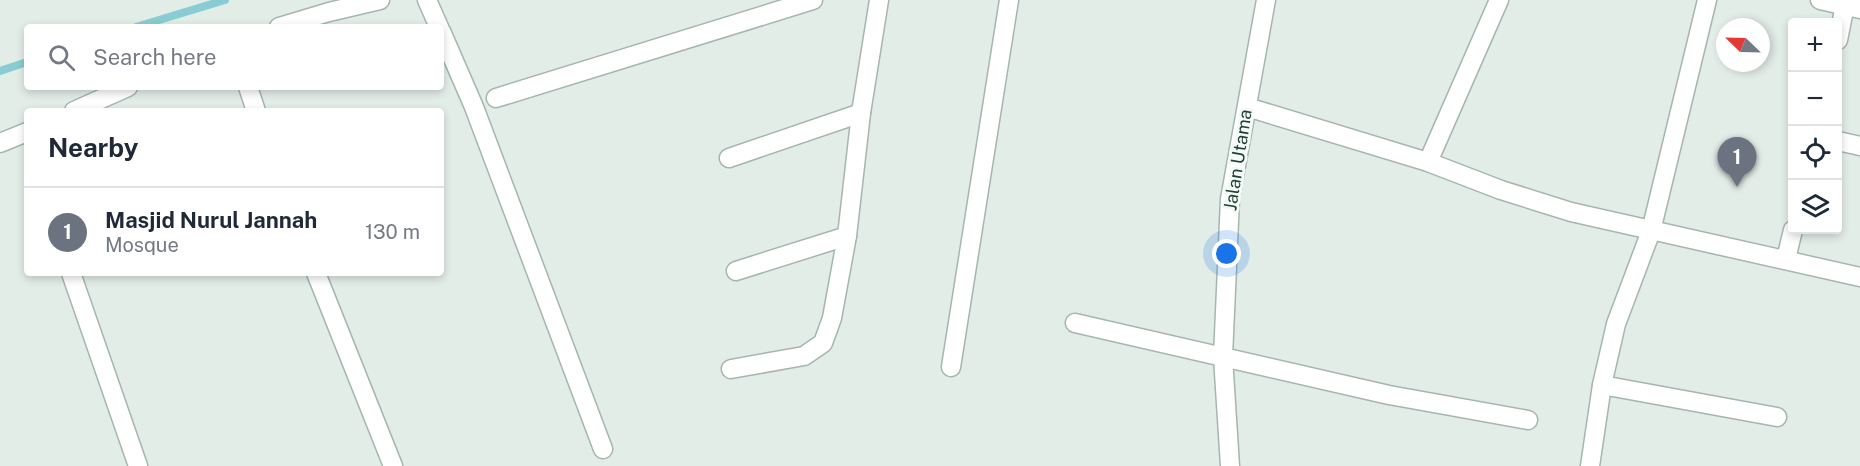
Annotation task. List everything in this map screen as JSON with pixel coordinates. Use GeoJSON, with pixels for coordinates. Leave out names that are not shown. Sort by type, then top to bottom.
{"type":"FeatureCollection","features":[{"type":"Feature","properties":{"kind":"street"},"geometry":{"type":"LineString","coordinates":[[289,24],[380,0]]}},
{"type":"Feature","properties":{"kind":"street"},"geometry":{"type":"LineString","coordinates":[[427,0],[438,24]]}},
{"type":"Feature","properties":{"kind":"street"},"geometry":{"type":"LineString","coordinates":[[496,98],[813,0]]}},
{"type":"Feature","properties":{"kind":"street"},"geometry":{"type":"LineString","coordinates":[[731,369],[804,356],[823,343],[832,318],[847,236],[861,113],[879,0]]}},
{"type":"Feature","properties":{"kind":"street"},"geometry":{"type":"LineString","coordinates":[[951,367],[1009,0]]}},
{"type":"Feature","properties":{"kind":"street","name":"Jalan Utama"},"geometry":{"type":"LineString","coordinates":[[1230,466],[1223,357],[1230,199],[1266,0]]}},
{"type":"Feature","properties":{"kind":"street"},"geometry":{"type":"LineString","coordinates":[[1428,162],[1499,0]]}},
{"type":"Feature","properties":{"kind":"street"},"geometry":{"type":"LineString","coordinates":[[1590,466],[1602,385],[1616,324],[1651,231],[1707,0]]}},
{"type":"Feature","properties":{"kind":"street"},"geometry":{"type":"LineString","coordinates":[[1820,0],[1851,5],[1842,29]]}},
{"type":"Feature","properties":{"kind":"street"},"geometry":{"type":"LineString","coordinates":[[444,38],[474,107],[603,449]]}},
{"type":"Feature","properties":{"kind":"street"},"geometry":{"type":"LineString","coordinates":[[81,108],[121,90]]}},
{"type":"Feature","properties":{"kind":"street"},"geometry":{"type":"LineString","coordinates":[[249,90],[255,108]]}},
{"type":"Feature","properties":{"kind":"street"},"geometry":{"type":"LineString","coordinates":[[1247,107],[1428,162],[1501,190],[1571,212],[1860,277]]}},
{"type":"Feature","properties":{"kind":"street"},"geometry":{"type":"LineString","coordinates":[[729,158],[861,113]]}},
{"type":"Feature","properties":{"kind":"street"},"geometry":{"type":"LineString","coordinates":[[0,143],[24,137]]}},
{"type":"Feature","properties":{"kind":"street"},"geometry":{"type":"LineString","coordinates":[[1842,142],[1860,146]]}},
{"type":"Feature","properties":{"kind":"street"},"geometry":{"type":"LineString","coordinates":[[1786,260],[1792,234]]}},
{"type":"Feature","properties":{"kind":"street"},"geometry":{"type":"LineString","coordinates":[[736,271],[847,236]]}},
{"type":"Feature","properties":{"kind":"street"},"geometry":{"type":"LineString","coordinates":[[72,276],[138,466]]}},
{"type":"Feature","properties":{"kind":"street"},"geometry":{"type":"LineString","coordinates":[[317,276],[393,466]]}},
{"type":"Feature","properties":{"kind":"street"},"geometry":{"type":"LineString","coordinates":[[1075,323],[1389,395],[1528,420]]}},
{"type":"Feature","properties":{"kind":"street"},"geometry":{"type":"LineString","coordinates":[[1602,385],[1777,417]]}},
{"type":"Feature","properties":{"kind":"waterway"},"geometry":{"type":"LineString","coordinates":[[146,24],[225,0]]}},
{"type":"Feature","properties":{"kind":"waterway"},"geometry":{"type":"LineString","coordinates":[[0,71],[24,63]]}},
{"type":"Feature","properties":{"kind":"place","name":"Masjid Nurul Jannah"},"geometry":{"type":"Point","coordinates":[1737,187]}}]}
